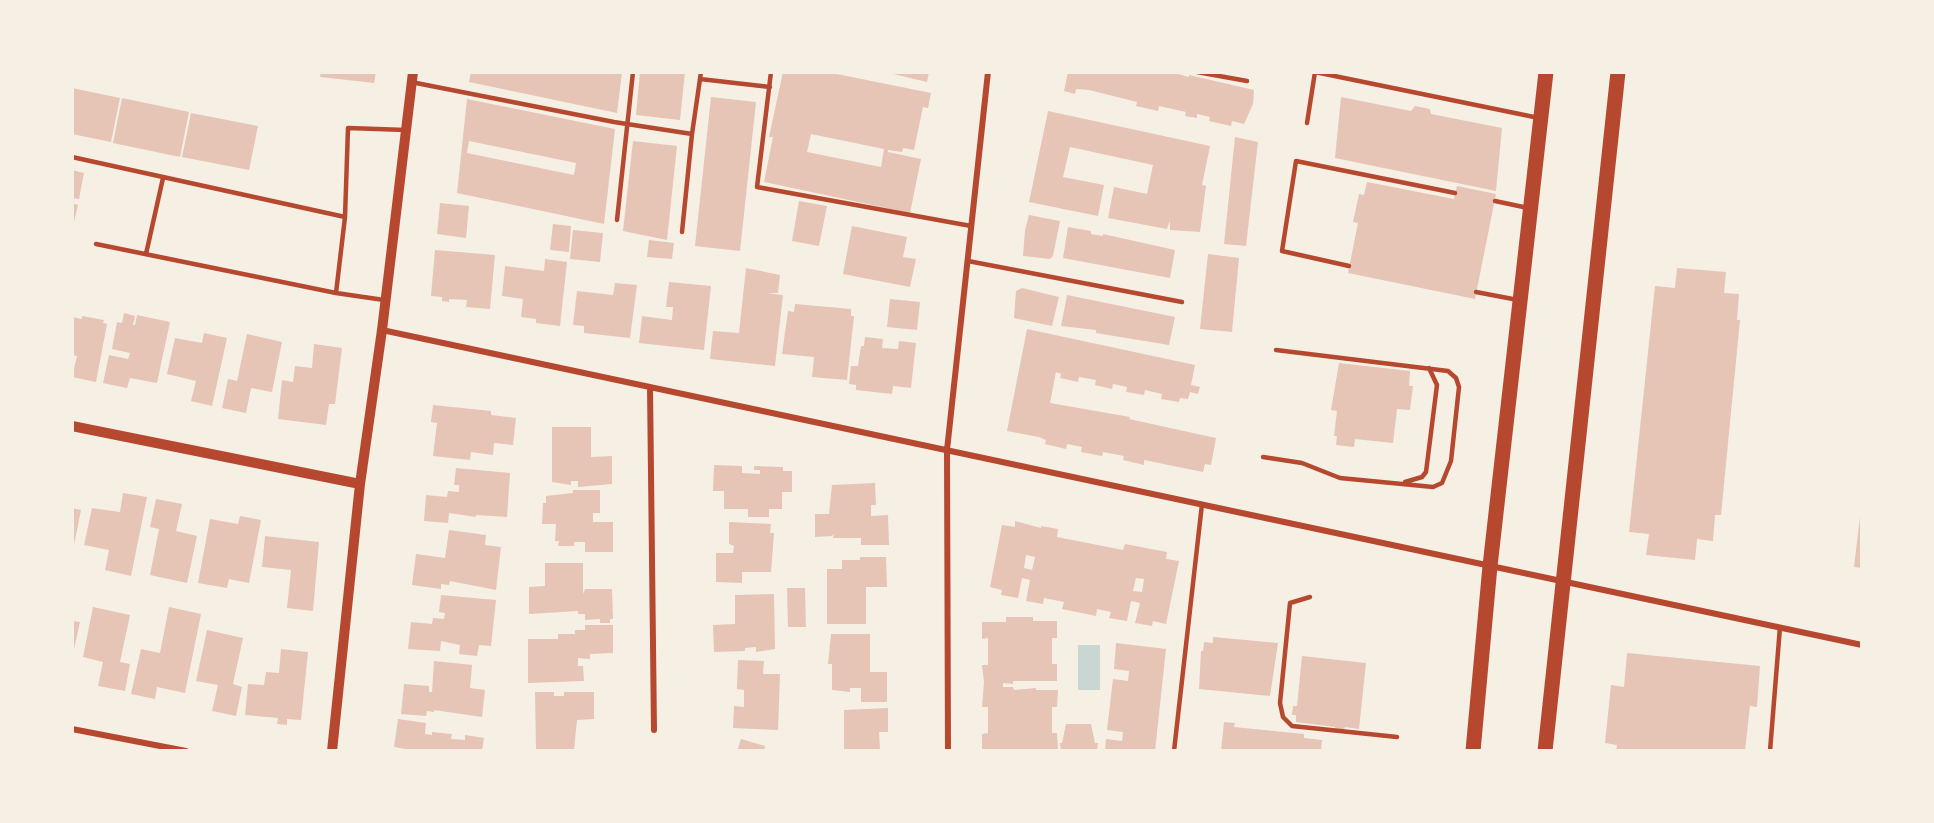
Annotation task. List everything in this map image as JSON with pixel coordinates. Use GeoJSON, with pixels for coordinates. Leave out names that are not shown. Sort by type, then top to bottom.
{"type":"FeatureCollection","features":[{"type":"Feature","properties":{"kind":"main road"},"geometry":{"type":"LineString","coordinates":[[1473,751],[1491,566],[1546,72]]}},
{"type":"Feature","properties":{"kind":"main road"},"geometry":{"type":"LineString","coordinates":[[1545,751],[1618,72]]}},
{"type":"Feature","properties":{"kind":"street"},"geometry":{"type":"LineString","coordinates":[[948,751],[947,450],[988,72]]}},
{"type":"Feature","properties":{"kind":"street"},"geometry":{"type":"LineString","coordinates":[[332,751],[360,484],[382,330],[412,77]]}},
{"type":"Feature","properties":{"kind":"street"},"geometry":{"type":"LineString","coordinates":[[382,330],[1862,645]]}},
{"type":"Feature","properties":{"kind":"street"},"geometry":{"type":"LineString","coordinates":[[650,387],[654,730]]}},
{"type":"Feature","properties":{"kind":"street"},"geometry":{"type":"LineString","coordinates":[[72,426],[360,484]]}},
{"type":"Feature","properties":{"kind":"street"},"geometry":{"type":"LineString","coordinates":[[72,729],[186,751]]}},
{"type":"Feature","properties":{"kind":"lane"},"geometry":{"type":"LineString","coordinates":[[617,220],[633,72]]}},
{"type":"Feature","properties":{"kind":"lane"},"geometry":{"type":"LineString","coordinates":[[682,232],[701,72]]}},
{"type":"Feature","properties":{"kind":"lane"},"geometry":{"type":"LineString","coordinates":[[771,72],[757,187],[971,226]]}},
{"type":"Feature","properties":{"kind":"lane"},"geometry":{"type":"LineString","coordinates":[[1197,72],[1247,81]]}},
{"type":"Feature","properties":{"kind":"lane"},"geometry":{"type":"LineString","coordinates":[[1307,123],[1316,72],[1541,118]]}},
{"type":"Feature","properties":{"kind":"lane"},"geometry":{"type":"LineString","coordinates":[[412,77],[628,125],[692,134]]}},
{"type":"Feature","properties":{"kind":"lane"},"geometry":{"type":"LineString","coordinates":[[700,79],[770,87]]}},
{"type":"Feature","properties":{"kind":"lane"},"geometry":{"type":"LineString","coordinates":[[336,293],[345,217],[348,128],[406,130]]}},
{"type":"Feature","properties":{"kind":"lane"},"geometry":{"type":"LineString","coordinates":[[72,156],[345,217]]}},
{"type":"Feature","properties":{"kind":"lane"},"geometry":{"type":"LineString","coordinates":[[1349,266],[1281,251],[1296,161],[1455,193]]}},
{"type":"Feature","properties":{"kind":"lane"},"geometry":{"type":"LineString","coordinates":[[146,254],[163,178]]}},
{"type":"Feature","properties":{"kind":"lane"},"geometry":{"type":"LineString","coordinates":[[1495,201],[1531,208]]}},
{"type":"Feature","properties":{"kind":"lane"},"geometry":{"type":"LineString","coordinates":[[96,244],[336,293],[385,300]]}},
{"type":"Feature","properties":{"kind":"lane"},"geometry":{"type":"LineString","coordinates":[[968,261],[1182,302]]}},
{"type":"Feature","properties":{"kind":"lane"},"geometry":{"type":"LineString","coordinates":[[1476,292],[1521,300]]}},
{"type":"Feature","properties":{"kind":"lane"},"geometry":{"type":"LineString","coordinates":[[1263,458],[1302,463],[1340,478],[1433,487],[1442,483],[1448,475],[1458,387],[1456,378],[1448,371],[1276,350]]}},
{"type":"Feature","properties":{"kind":"lane"},"geometry":{"type":"LineString","coordinates":[[1396,483],[1414,481],[1426,472],[1437,385],[1429,368]]}},
{"type":"Feature","properties":{"kind":"lane"},"geometry":{"type":"LineString","coordinates":[[1174,751],[1202,504]]}},
{"type":"Feature","properties":{"kind":"lane"},"geometry":{"type":"LineString","coordinates":[[1310,597],[1290,603],[1280,703],[1283,717],[1292,726],[1396,737]]}},
{"type":"Feature","properties":{"kind":"lane"},"geometry":{"type":"LineString","coordinates":[[1770,751],[1780,627]]}},
{"type":"Feature","properties":{"kind":"shaded area"},"geometry":{"type":"Polygon","coordinates":[[[1078,645],[1100,645],[1100,690],[1078,690],[1078,645]]]}},
{"type":"Feature","properties":{"kind":"building"},"geometry":{"type":"Polygon","coordinates":[[[321,72],[376,72],[374,83],[320,77],[321,72]]]}},
{"type":"Feature","properties":{"kind":"building"},"geometry":{"type":"Polygon","coordinates":[[[471,72],[622,72],[617,113],[469,82],[471,72]]]}},
{"type":"Feature","properties":{"kind":"building"},"geometry":{"type":"Polygon","coordinates":[[[640,72],[685,72],[680,120],[636,115],[640,72]]]}},
{"type":"Feature","properties":{"kind":"building"},"geometry":{"type":"Polygon","coordinates":[[[783,72],[827,72],[931,93],[928,108],[923,107],[914,150],[903,148],[902,152],[888,150],[888,152],[921,159],[910,213],[764,182],[773,137],[769,137],[783,72]],[[811,134],[807,152],[881,167],[884,149],[811,134]]]}},
{"type":"Feature","properties":{"kind":"building"},"geometry":{"type":"Polygon","coordinates":[[[885,72],[929,72],[927,82],[885,72]]]}},
{"type":"Feature","properties":{"kind":"building"},"geometry":{"type":"Polygon","coordinates":[[[1068,72],[1170,72],[1189,77],[1189,75],[1254,90],[1253,104],[1244,124],[1232,121],[1231,126],[1209,121],[1210,117],[1197,114],[1197,118],[1185,116],[1186,112],[1159,106],[1158,111],[1136,106],[1137,102],[1089,90],[1076,89],[1075,94],[1064,91],[1068,72]]]}},
{"type":"Feature","properties":{"kind":"building"},"geometry":{"type":"Polygon","coordinates":[[[72,88],[120,98],[111,142],[72,134],[72,88]]]}},
{"type":"Feature","properties":{"kind":"building"},"geometry":{"type":"Polygon","coordinates":[[[711,97],[756,102],[740,251],[695,246],[711,97]]]}},
{"type":"Feature","properties":{"kind":"building"},"geometry":{"type":"Polygon","coordinates":[[[1341,97],[1411,111],[1415,106],[1430,109],[1431,114],[1502,128],[1496,191],[1335,158],[1341,97]]]}},
{"type":"Feature","properties":{"kind":"building"},"geometry":{"type":"Polygon","coordinates":[[[122,98],[189,112],[180,157],[113,143],[122,98]]]}},
{"type":"Feature","properties":{"kind":"building"},"geometry":{"type":"Polygon","coordinates":[[[467,99],[615,129],[604,224],[457,193],[467,99]],[[469,141],[467,153],[574,175],[576,163],[469,141]]]}},
{"type":"Feature","properties":{"kind":"building"},"geometry":{"type":"Polygon","coordinates":[[[1048,111],[1210,146],[1202,185],[1206,186],[1200,232],[1170,230],[1170,221],[1167,229],[1108,218],[1114,187],[1147,194],[1153,165],[1070,147],[1063,177],[1104,185],[1098,216],[1029,202],[1048,111]]]}},
{"type":"Feature","properties":{"kind":"building"},"geometry":{"type":"Polygon","coordinates":[[[191,113],[258,126],[249,170],[182,157],[191,113]]]}},
{"type":"Feature","properties":{"kind":"building"},"geometry":{"type":"Polygon","coordinates":[[[1235,137],[1258,142],[1246,246],[1224,244],[1235,137]]]}},
{"type":"Feature","properties":{"kind":"building"},"geometry":{"type":"Polygon","coordinates":[[[633,141],[677,146],[667,240],[623,231],[633,141]]]}},
{"type":"Feature","properties":{"kind":"building"},"geometry":{"type":"Polygon","coordinates":[[[72,170],[84,173],[79,199],[72,198],[72,170]]]}},
{"type":"Feature","properties":{"kind":"building"},"geometry":{"type":"Polygon","coordinates":[[[1367,182],[1454,199],[1457,186],[1496,194],[1475,299],[1348,273],[1358,223],[1353,222],[1359,194],[1364,195],[1367,182]]]}},
{"type":"Feature","properties":{"kind":"building"},"geometry":{"type":"Polygon","coordinates":[[[799,201],[827,206],[819,246],[792,241],[799,201]]]}},
{"type":"Feature","properties":{"kind":"building"},"geometry":{"type":"Polygon","coordinates":[[[72,203],[78,205],[73,226],[72,226],[72,203]]]}},
{"type":"Feature","properties":{"kind":"building"},"geometry":{"type":"Polygon","coordinates":[[[440,203],[469,206],[466,238],[437,234],[440,203]]]}},
{"type":"Feature","properties":{"kind":"building"},"geometry":{"type":"Polygon","coordinates":[[[1029,215],[1060,221],[1053,256],[1050,259],[1023,256],[1029,215]]]}},
{"type":"Feature","properties":{"kind":"building"},"geometry":{"type":"Polygon","coordinates":[[[553,224],[571,226],[569,252],[550,250],[553,224]]]}},
{"type":"Feature","properties":{"kind":"building"},"geometry":{"type":"Polygon","coordinates":[[[852,226],[907,237],[903,257],[916,259],[910,287],[843,274],[852,226]]]}},
{"type":"Feature","properties":{"kind":"building"},"geometry":{"type":"Polygon","coordinates":[[[1068,227],[1091,231],[1091,234],[1103,236],[1103,234],[1175,250],[1170,278],[1063,258],[1068,227]]]}},
{"type":"Feature","properties":{"kind":"building"},"geometry":{"type":"Polygon","coordinates":[[[573,230],[603,233],[600,262],[570,259],[573,230]]]}},
{"type":"Feature","properties":{"kind":"building"},"geometry":{"type":"Polygon","coordinates":[[[649,240],[674,243],[672,259],[647,257],[649,240]]]}},
{"type":"Feature","properties":{"kind":"building"},"geometry":{"type":"Polygon","coordinates":[[[435,250],[495,255],[490,309],[466,307],[467,300],[449,299],[449,302],[442,301],[442,297],[431,296],[435,250]]]}},
{"type":"Feature","properties":{"kind":"building"},"geometry":{"type":"Polygon","coordinates":[[[1208,254],[1239,258],[1232,332],[1200,329],[1208,254]]]}},
{"type":"Feature","properties":{"kind":"building"},"geometry":{"type":"Polygon","coordinates":[[[545,259],[567,262],[560,326],[536,323],[536,319],[521,317],[523,299],[502,296],[505,266],[544,271],[545,259]]]}},
{"type":"Feature","properties":{"kind":"building"},"geometry":{"type":"Polygon","coordinates":[[[746,268],[780,275],[778,293],[767,293],[783,295],[775,366],[710,359],[713,331],[739,333],[746,268]]]}},
{"type":"Feature","properties":{"kind":"building"},"geometry":{"type":"Polygon","coordinates":[[[1677,268],[1726,272],[1724,293],[1739,294],[1737,320],[1740,320],[1721,515],[1715,515],[1713,541],[1697,539],[1695,560],[1646,555],[1649,534],[1629,532],[1655,286],[1675,288],[1677,268]]]}},
{"type":"Feature","properties":{"kind":"building"},"geometry":{"type":"Polygon","coordinates":[[[669,282],[711,286],[704,350],[639,343],[642,316],[672,320],[673,307],[666,307],[669,282]]]}},
{"type":"Feature","properties":{"kind":"building"},"geometry":{"type":"Polygon","coordinates":[[[615,283],[637,285],[630,338],[584,333],[584,326],[573,325],[577,291],[613,295],[615,283]]]}},
{"type":"Feature","properties":{"kind":"building"},"geometry":{"type":"Polygon","coordinates":[[[1022,288],[1059,297],[1052,326],[1014,318],[1016,291],[1022,288]]]}},
{"type":"Feature","properties":{"kind":"building"},"geometry":{"type":"Polygon","coordinates":[[[1067,295],[1175,317],[1169,345],[1096,333],[1096,330],[1061,326],[1067,295]]]}},
{"type":"Feature","properties":{"kind":"building"},"geometry":{"type":"Polygon","coordinates":[[[890,299],[920,302],[917,330],[887,327],[890,299]]]}},
{"type":"Feature","properties":{"kind":"building"},"geometry":{"type":"Polygon","coordinates":[[[795,304],[851,309],[851,316],[854,316],[847,380],[812,377],[814,357],[782,354],[788,311],[794,312],[795,304]]]}},
{"type":"Feature","properties":{"kind":"building"},"geometry":{"type":"Polygon","coordinates":[[[124,313],[135,316],[133,325],[135,325],[137,315],[170,322],[157,383],[130,378],[127,388],[103,383],[109,355],[128,359],[130,353],[112,349],[117,322],[122,323],[124,313]]]}},
{"type":"Feature","properties":{"kind":"building"},"geometry":{"type":"Polygon","coordinates":[[[82,316],[104,320],[103,323],[107,324],[96,382],[72,377],[77,356],[72,355],[72,317],[82,319],[82,316]]]}},
{"type":"Feature","properties":{"kind":"building"},"geometry":{"type":"Polygon","coordinates":[[[1027,329],[1195,365],[1191,385],[1200,387],[1198,394],[1190,392],[1188,399],[1180,398],[1179,402],[1161,399],[1162,394],[1145,390],[1144,395],[1126,392],[1127,387],[1113,384],[1112,389],[1095,385],[1096,380],[1079,377],[1078,382],[1060,378],[1061,374],[1056,372],[1050,403],[1130,417],[1129,419],[1216,438],[1211,465],[1205,464],[1203,472],[1144,460],[1144,465],[1123,460],[1124,456],[1103,452],[1102,456],[1081,452],[1082,447],[1067,444],[1066,449],[1045,444],[1046,440],[1039,437],[1007,431],[1027,329]]]}},
{"type":"Feature","properties":{"kind":"building"},"geometry":{"type":"Polygon","coordinates":[[[204,333],[227,338],[212,406],[191,401],[196,381],[167,374],[175,338],[202,343],[204,333]]]}},
{"type":"Feature","properties":{"kind":"building"},"geometry":{"type":"Polygon","coordinates":[[[247,334],[282,342],[272,392],[251,388],[246,413],[222,408],[228,379],[237,381],[247,334]]]}},
{"type":"Feature","properties":{"kind":"building"},"geometry":{"type":"Polygon","coordinates":[[[865,337],[883,339],[882,348],[898,349],[899,341],[916,343],[911,388],[893,386],[892,394],[856,390],[856,385],[849,384],[851,366],[858,366],[865,337]]]}},
{"type":"Feature","properties":{"kind":"building"},"geometry":{"type":"Polygon","coordinates":[[[314,344],[342,348],[335,404],[329,404],[326,425],[278,419],[282,380],[293,382],[295,366],[312,368],[314,344]]]}},
{"type":"Feature","properties":{"kind":"building"},"geometry":{"type":"Polygon","coordinates":[[[1339,363],[1410,371],[1409,386],[1413,386],[1410,410],[1397,409],[1393,443],[1355,439],[1354,447],[1336,445],[1337,436],[1334,436],[1337,411],[1331,410],[1339,363]]]}},
{"type":"Feature","properties":{"kind":"building"},"geometry":{"type":"Polygon","coordinates":[[[433,405],[491,411],[491,415],[516,418],[513,445],[494,443],[493,455],[471,452],[470,460],[433,456],[437,423],[431,422],[433,405]]]}},
{"type":"Feature","properties":{"kind":"building"},"geometry":{"type":"Polygon","coordinates":[[[552,427],[591,427],[591,457],[612,456],[612,484],[578,487],[578,481],[571,481],[571,485],[552,482],[552,427]]]}},
{"type":"Feature","properties":{"kind":"building"},"geometry":{"type":"Polygon","coordinates":[[[714,465],[742,466],[742,473],[760,474],[760,470],[754,470],[754,466],[783,467],[783,471],[792,471],[792,492],[782,492],[782,509],[769,509],[769,517],[748,517],[748,509],[724,509],[724,491],[713,491],[714,465]]]}},
{"type":"Feature","properties":{"kind":"building"},"geometry":{"type":"Polygon","coordinates":[[[456,468],[510,473],[507,517],[476,515],[476,517],[449,513],[448,523],[424,521],[426,495],[447,497],[448,491],[459,492],[459,485],[454,485],[456,468]]]}},
{"type":"Feature","properties":{"kind":"building"},"geometry":{"type":"Polygon","coordinates":[[[875,483],[876,505],[871,505],[871,516],[888,515],[889,545],[861,545],[861,538],[833,538],[834,534],[815,537],[815,514],[829,514],[832,485],[875,483]]]}},
{"type":"Feature","properties":{"kind":"building"},"geometry":{"type":"Polygon","coordinates":[[[573,490],[600,490],[600,513],[593,513],[593,522],[613,522],[613,552],[585,552],[585,542],[574,542],[574,546],[558,546],[559,541],[555,541],[556,524],[542,524],[543,503],[546,503],[546,496],[573,493],[573,490]]]}},
{"type":"Feature","properties":{"kind":"building"},"geometry":{"type":"Polygon","coordinates":[[[123,493],[147,497],[131,576],[105,570],[109,550],[84,545],[92,508],[120,512],[123,493]]]}},
{"type":"Feature","properties":{"kind":"building"},"geometry":{"type":"Polygon","coordinates":[[[156,499],[182,504],[176,531],[197,536],[187,583],[150,575],[159,529],[150,527],[156,499]]]}},
{"type":"Feature","properties":{"kind":"building"},"geometry":{"type":"Polygon","coordinates":[[[72,508],[81,510],[73,550],[72,550],[72,508]]]}},
{"type":"Feature","properties":{"kind":"building"},"geometry":{"type":"Polygon","coordinates":[[[1862,508],[1862,568],[1854,567],[1862,508]]]}},
{"type":"Feature","properties":{"kind":"building"},"geometry":{"type":"Polygon","coordinates":[[[240,516],[261,520],[249,583],[229,579],[227,588],[198,583],[210,519],[238,524],[240,516]]]}},
{"type":"Feature","properties":{"kind":"building"},"geometry":{"type":"Polygon","coordinates":[[[1015,521],[1041,528],[1041,526],[1058,529],[1057,537],[1123,550],[1125,544],[1167,552],[1166,559],[1179,561],[1166,624],[1153,621],[1152,626],[1135,623],[1140,603],[1131,601],[1127,621],[1109,618],[1111,612],[1097,609],[1096,616],[1062,609],[1064,602],[1044,598],[1043,604],[1026,601],[1030,580],[1022,578],[1018,598],[1001,595],[1002,590],[990,587],[1002,525],[1015,527],[1015,521]],[[1026,555],[1024,568],[1032,570],[1035,557],[1026,555]],[[1136,578],[1133,591],[1142,592],[1144,579],[1136,578]]]}},
{"type":"Feature","properties":{"kind":"building"},"geometry":{"type":"Polygon","coordinates":[[[729,522],[771,524],[770,533],[774,533],[771,572],[742,572],[742,583],[716,582],[716,553],[733,553],[734,546],[729,544],[729,522]]]}},
{"type":"Feature","properties":{"kind":"building"},"geometry":{"type":"Polygon","coordinates":[[[449,530],[486,535],[485,545],[501,547],[496,590],[450,581],[449,585],[441,584],[441,589],[412,585],[416,554],[445,558],[449,530]]]}},
{"type":"Feature","properties":{"kind":"building"},"geometry":{"type":"Polygon","coordinates":[[[265,536],[319,542],[313,611],[287,608],[291,570],[262,567],[265,536]]]}},
{"type":"Feature","properties":{"kind":"building"},"geometry":{"type":"Polygon","coordinates":[[[860,557],[886,557],[887,587],[866,587],[866,624],[827,624],[827,569],[842,569],[842,560],[860,560],[860,557]]]}},
{"type":"Feature","properties":{"kind":"building"},"geometry":{"type":"Polygon","coordinates":[[[545,563],[583,563],[583,594],[585,589],[612,589],[613,619],[610,619],[610,623],[600,623],[600,619],[585,620],[585,614],[578,614],[578,611],[529,614],[529,587],[545,586],[545,563]]]}},
{"type":"Feature","properties":{"kind":"building"},"geometry":{"type":"Polygon","coordinates":[[[787,588],[805,588],[806,627],[788,627],[787,588]]]}},
{"type":"Feature","properties":{"kind":"building"},"geometry":{"type":"Polygon","coordinates":[[[774,594],[775,649],[756,652],[756,647],[745,648],[745,651],[714,652],[713,625],[735,624],[735,595],[774,594]]]}},
{"type":"Feature","properties":{"kind":"building"},"geometry":{"type":"Polygon","coordinates":[[[441,595],[496,600],[491,646],[479,645],[477,656],[459,654],[460,645],[441,641],[440,651],[408,649],[411,622],[432,624],[433,618],[444,619],[445,613],[439,612],[441,595]]]}},
{"type":"Feature","properties":{"kind":"building"},"geometry":{"type":"Polygon","coordinates":[[[93,607],[130,615],[120,662],[130,664],[125,691],[98,686],[103,662],[83,657],[93,607]]]}},
{"type":"Feature","properties":{"kind":"building"},"geometry":{"type":"Polygon","coordinates":[[[169,607],[201,614],[185,693],[157,687],[155,699],[131,694],[141,649],[160,653],[169,607]]]}},
{"type":"Feature","properties":{"kind":"building"},"geometry":{"type":"Polygon","coordinates":[[[1006,617],[1033,617],[1033,621],[1057,621],[1057,638],[1052,638],[1052,664],[1057,664],[1057,681],[1013,681],[1013,684],[1003,683],[1003,687],[1013,687],[1014,690],[1036,688],[1036,690],[1058,690],[1057,707],[1052,707],[1052,733],[1057,733],[1058,750],[982,751],[982,734],[988,733],[988,707],[982,707],[984,682],[982,665],[988,665],[988,638],[982,639],[982,622],[1006,622],[1006,617]]]}},
{"type":"Feature","properties":{"kind":"building"},"geometry":{"type":"Polygon","coordinates":[[[72,621],[80,622],[73,654],[72,654],[72,621]]]}},
{"type":"Feature","properties":{"kind":"building"},"geometry":{"type":"Polygon","coordinates":[[[585,625],[613,625],[613,653],[590,654],[590,659],[578,658],[578,666],[583,666],[584,681],[528,683],[528,639],[558,639],[558,634],[575,634],[575,630],[585,630],[585,625]]]}},
{"type":"Feature","properties":{"kind":"building"},"geometry":{"type":"Polygon","coordinates":[[[207,630],[243,638],[233,684],[242,687],[236,716],[212,711],[218,685],[196,681],[207,630]]]}},
{"type":"Feature","properties":{"kind":"building"},"geometry":{"type":"Polygon","coordinates":[[[831,634],[870,634],[870,672],[887,672],[887,702],[861,702],[861,688],[850,688],[850,692],[832,690],[832,664],[828,664],[831,634]]]}},
{"type":"Feature","properties":{"kind":"building"},"geometry":{"type":"Polygon","coordinates":[[[1213,637],[1278,643],[1270,696],[1199,689],[1201,651],[1203,651],[1204,642],[1213,643],[1213,637]]]}},
{"type":"Feature","properties":{"kind":"building"},"geometry":{"type":"Polygon","coordinates":[[[1116,643],[1166,649],[1155,751],[1105,751],[1106,739],[1122,741],[1123,732],[1107,730],[1113,679],[1128,681],[1129,671],[1114,669],[1116,643]]]}},
{"type":"Feature","properties":{"kind":"building"},"geometry":{"type":"Polygon","coordinates":[[[281,649],[308,652],[301,720],[287,719],[287,725],[277,724],[278,718],[245,715],[248,684],[264,685],[266,672],[279,673],[281,649]]]}},
{"type":"Feature","properties":{"kind":"building"},"geometry":{"type":"Polygon","coordinates":[[[1627,653],[1760,666],[1757,707],[1750,706],[1745,751],[1616,751],[1617,745],[1605,743],[1611,685],[1624,687],[1627,653]]]}},
{"type":"Feature","properties":{"kind":"building"},"geometry":{"type":"Polygon","coordinates":[[[1302,656],[1366,663],[1359,729],[1345,727],[1344,730],[1335,729],[1335,727],[1296,722],[1296,715],[1292,715],[1293,706],[1297,706],[1302,656]]]}},
{"type":"Feature","properties":{"kind":"building"},"geometry":{"type":"Polygon","coordinates":[[[738,660],[764,661],[763,674],[780,674],[778,730],[733,728],[734,706],[744,707],[744,690],[737,689],[738,660]]]}},
{"type":"Feature","properties":{"kind":"building"},"geometry":{"type":"Polygon","coordinates":[[[434,661],[472,665],[470,688],[485,690],[482,717],[434,710],[434,712],[427,711],[426,716],[401,714],[404,684],[429,686],[429,692],[432,692],[434,661]]]}},
{"type":"Feature","properties":{"kind":"building"},"geometry":{"type":"Polygon","coordinates":[[[535,692],[554,692],[554,696],[564,696],[564,692],[594,692],[594,719],[577,720],[574,749],[536,749],[535,692]]]}},
{"type":"Feature","properties":{"kind":"building"},"geometry":{"type":"Polygon","coordinates":[[[888,708],[888,732],[879,732],[880,749],[887,751],[844,751],[844,710],[888,708]]]}},
{"type":"Feature","properties":{"kind":"building"},"geometry":{"type":"Polygon","coordinates":[[[398,719],[426,723],[425,734],[432,735],[432,732],[452,734],[451,739],[465,740],[465,735],[484,738],[482,751],[417,751],[394,747],[398,719]]]}},
{"type":"Feature","properties":{"kind":"building"},"geometry":{"type":"Polygon","coordinates":[[[1224,722],[1235,723],[1234,727],[1304,734],[1304,738],[1322,740],[1321,751],[1221,751],[1224,722]]]}},
{"type":"Feature","properties":{"kind":"building"},"geometry":{"type":"Polygon","coordinates":[[[1066,724],[1091,724],[1095,743],[1098,743],[1097,751],[1061,751],[1060,743],[1062,743],[1066,724]]]}},
{"type":"Feature","properties":{"kind":"building"},"geometry":{"type":"Polygon","coordinates":[[[741,739],[765,746],[764,751],[737,751],[741,739]]]}}]}
